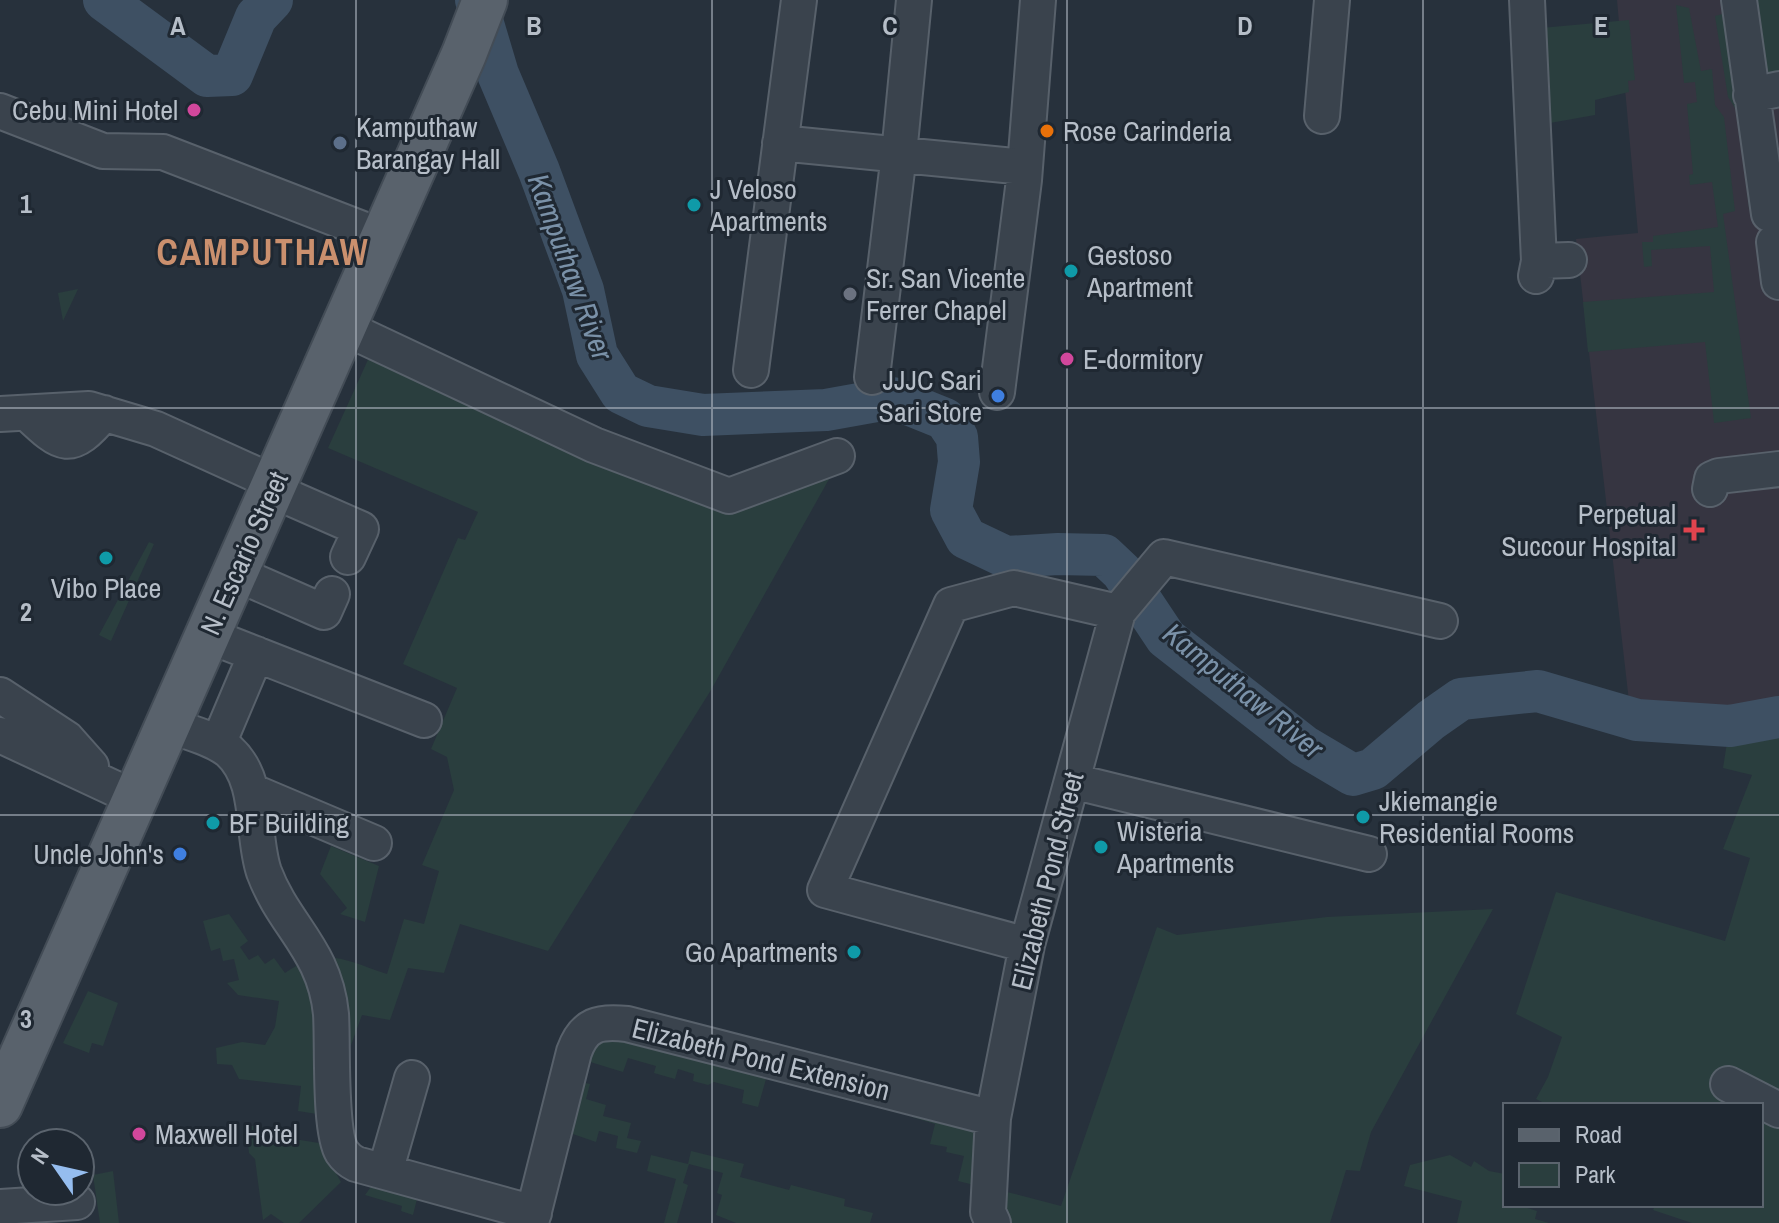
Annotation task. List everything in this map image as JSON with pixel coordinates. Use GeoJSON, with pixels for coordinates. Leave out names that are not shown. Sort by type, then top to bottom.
{"type":"FeatureCollection","features":[{"type":"Feature","properties":{"kind":"main road","name":"N. Escario Street"},"geometry":{"type":"LineString","coordinates":[[0,1105],[464,54],[485,0]]}},
{"type":"Feature","properties":{"kind":"street"},"geometry":{"type":"LineString","coordinates":[[751,370],[799,0]]}},
{"type":"Feature","properties":{"kind":"street"},"geometry":{"type":"LineString","coordinates":[[872,377],[914,0]]}},
{"type":"Feature","properties":{"kind":"street"},"geometry":{"type":"LineString","coordinates":[[997,392],[1025,167],[1038,0]]}},
{"type":"Feature","properties":{"kind":"street"},"geometry":{"type":"LineString","coordinates":[[1322,116],[1332,0]]}},
{"type":"Feature","properties":{"kind":"street"},"geometry":{"type":"LineString","coordinates":[[1527,0],[1548,266]]}},
{"type":"Feature","properties":{"kind":"street"},"geometry":{"type":"LineString","coordinates":[[1739,0],[1765,92],[1772,228],[1779,282]]}},
{"type":"Feature","properties":{"kind":"street"},"geometry":{"type":"LineString","coordinates":[[0,111],[103,151],[163,152],[383,237]]}},
{"type":"Feature","properties":{"kind":"street"},"geometry":{"type":"LineString","coordinates":[[780,143],[1025,167]]}},
{"type":"Feature","properties":{"kind":"street"},"geometry":{"type":"LineString","coordinates":[[343,327],[594,445],[729,496],[837,456]]}},
{"type":"Feature","properties":{"kind":"street"},"geometry":{"type":"LineString","coordinates":[[13,413],[89,409],[156,429],[361,529],[348,557]]}},
{"type":"Feature","properties":{"kind":"street"},"geometry":{"type":"LineString","coordinates":[[1710,489],[1712,479],[1719,476],[1779,469]]}},
{"type":"Feature","properties":{"kind":"street","name":"Elizabeth Pond Street"},"geometry":{"type":"LineString","coordinates":[[993,1223],[988,1212],[993,1118],[1027,945],[1121,608],[1156,566],[1440,621]]}},
{"type":"Feature","properties":{"kind":"street"},"geometry":{"type":"LineString","coordinates":[[235,573],[324,612],[332,594]]}},
{"type":"Feature","properties":{"kind":"street"},"geometry":{"type":"LineString","coordinates":[[1027,945],[825,890],[951,605],[1014,588],[1121,608]]}},
{"type":"Feature","properties":{"kind":"street"},"geometry":{"type":"LineString","coordinates":[[207,635],[424,720]]}},
{"type":"Feature","properties":{"kind":"street"},"geometry":{"type":"LineString","coordinates":[[218,744],[256,654]]}},
{"type":"Feature","properties":{"kind":"street"},"geometry":{"type":"LineString","coordinates":[[0,695],[67,739],[91,766]]}},
{"type":"Feature","properties":{"kind":"street"},"geometry":{"type":"LineString","coordinates":[[168,725],[218,744],[229,751],[242,768],[251,791],[263,868],[280,903],[316,958],[324,976],[330,1011],[338,1142],[348,1159],[532,1218]]}},
{"type":"Feature","properties":{"kind":"street"},"geometry":{"type":"LineString","coordinates":[[0,735],[135,798]]}},
{"type":"Feature","properties":{"kind":"street"},"geometry":{"type":"LineString","coordinates":[[1072,781],[1369,854]]}},
{"type":"Feature","properties":{"kind":"street"},"geometry":{"type":"LineString","coordinates":[[251,791],[374,843]]}},
{"type":"Feature","properties":{"kind":"street","name":"Elizabeth Pond Extension"},"geometry":{"type":"LineString","coordinates":[[532,1218],[579,1037],[606,1022],[643,1028],[993,1118]]}},
{"type":"Feature","properties":{"kind":"street"},"geometry":{"type":"LineString","coordinates":[[385,1172],[412,1078]]}},
{"type":"Feature","properties":{"kind":"street"},"geometry":{"type":"LineString","coordinates":[[1728,1084],[1779,1110]]}},
{"type":"Feature","properties":{"kind":"shaded area","name":"Perpetual Succour Hospital"},"geometry":{"type":"Polygon","coordinates":[[[1617,0],[1779,0],[1779,707],[1731,717],[1630,710],[1576,239],[1638,233],[1617,0]]]}},
{"type":"Feature","properties":{"kind":"green space"},"geometry":{"type":"Polygon","coordinates":[[[1748,0],[1779,0],[1779,79],[1760,82],[1748,0]]]}},
{"type":"Feature","properties":{"kind":"green space"},"geometry":{"type":"Polygon","coordinates":[[[1676,5],[1689,8],[1701,71],[1712,69],[1715,105],[1724,117],[1735,211],[1723,214],[1751,418],[1714,423],[1705,342],[1588,352],[1583,302],[1714,292],[1710,246],[1651,250],[1652,266],[1644,267],[1642,242],[1653,242],[1653,236],[1718,227],[1712,182],[1690,185],[1689,175],[1693,174],[1687,104],[1697,102],[1695,82],[1684,83],[1676,5]]]}},
{"type":"Feature","properties":{"kind":"green space"},"geometry":{"type":"Polygon","coordinates":[[[1733,11],[1764,207],[1749,209],[1738,113],[1728,97],[1715,16],[1733,11]]]}},
{"type":"Feature","properties":{"kind":"green space"},"geometry":{"type":"Polygon","coordinates":[[[1629,20],[1635,80],[1628,81],[1629,92],[1595,100],[1595,115],[1550,123],[1549,154],[1517,30],[1629,20]]]}},
{"type":"Feature","properties":{"kind":"green space"},"geometry":{"type":"Polygon","coordinates":[[[78,289],[63,321],[58,293],[78,289]]]}},
{"type":"Feature","properties":{"kind":"green space"},"geometry":{"type":"Polygon","coordinates":[[[376,342],[737,499],[833,472],[711,690],[548,951],[460,924],[444,973],[408,968],[390,1020],[362,1015],[351,1045],[320,1077],[323,1115],[298,1111],[301,1086],[239,1079],[232,1065],[217,1064],[216,1048],[242,1042],[265,1045],[275,1027],[279,1001],[238,995],[227,983],[239,980],[234,959],[223,961],[220,948],[211,951],[203,921],[229,914],[248,941],[240,947],[249,960],[258,955],[265,964],[274,958],[285,973],[299,964],[324,957],[346,960],[387,974],[404,919],[424,924],[439,871],[422,865],[454,790],[447,757],[431,749],[457,688],[403,664],[458,538],[465,540],[478,512],[328,448],[376,342]]]}},
{"type":"Feature","properties":{"kind":"green space"},"geometry":{"type":"Polygon","coordinates":[[[149,542],[154,544],[111,641],[99,635],[149,542]]]}},
{"type":"Feature","properties":{"kind":"green space"},"geometry":{"type":"Polygon","coordinates":[[[1779,707],[1779,1223],[1692,1223],[1653,1210],[1654,1207],[1763,1207],[1763,1103],[1544,1103],[1536,1099],[1548,1077],[1562,1037],[1516,1014],[1556,892],[1725,941],[1750,858],[1723,849],[1752,775],[1723,768],[1731,717],[1779,707]]]}},
{"type":"Feature","properties":{"kind":"green space"},"geometry":{"type":"Polygon","coordinates":[[[331,846],[379,866],[365,922],[340,914],[347,908],[320,874],[331,846]]]}},
{"type":"Feature","properties":{"kind":"green space"},"geometry":{"type":"Polygon","coordinates":[[[1493,909],[1371,1132],[1360,1171],[1346,1170],[1330,1223],[1007,1223],[1007,1192],[1061,1206],[1157,927],[1177,935],[1327,917],[1493,909]]]}},
{"type":"Feature","properties":{"kind":"green space"},"geometry":{"type":"Polygon","coordinates":[[[88,991],[118,1003],[103,1046],[92,1043],[89,1053],[63,1043],[88,991]]]}},
{"type":"Feature","properties":{"kind":"green space"},"geometry":{"type":"Polygon","coordinates":[[[613,1031],[768,1072],[758,1107],[742,1103],[744,1090],[714,1082],[708,1085],[693,1081],[694,1074],[678,1069],[675,1079],[654,1073],[656,1066],[628,1058],[623,1072],[587,1061],[592,1042],[613,1031]]]}},
{"type":"Feature","properties":{"kind":"green space"},"geometry":{"type":"Polygon","coordinates":[[[581,1082],[590,1084],[586,1099],[606,1105],[603,1116],[631,1123],[627,1138],[641,1141],[637,1153],[616,1148],[618,1136],[599,1131],[596,1142],[567,1132],[581,1082]]]}},
{"type":"Feature","properties":{"kind":"green space"},"geometry":{"type":"Polygon","coordinates":[[[917,1110],[981,1128],[982,1187],[958,1181],[964,1156],[946,1152],[947,1147],[930,1144],[935,1124],[912,1117],[917,1110]]]}},
{"type":"Feature","properties":{"kind":"green space"},"geometry":{"type":"Polygon","coordinates":[[[246,1125],[295,1132],[294,1139],[319,1143],[341,1182],[299,1223],[284,1223],[271,1214],[263,1220],[255,1159],[249,1153],[246,1125]]]}},
{"type":"Feature","properties":{"kind":"green space"},"geometry":{"type":"Polygon","coordinates":[[[691,1151],[744,1164],[740,1177],[789,1190],[791,1185],[845,1199],[844,1206],[873,1213],[870,1223],[736,1223],[716,1215],[722,1195],[717,1193],[723,1173],[689,1164],[683,1183],[688,1185],[677,1223],[664,1223],[676,1179],[647,1171],[651,1155],[688,1164],[691,1151]]]}},
{"type":"Feature","properties":{"kind":"green space"},"geometry":{"type":"Polygon","coordinates":[[[1450,1155],[1471,1167],[1474,1161],[1489,1171],[1503,1174],[1503,1207],[1525,1207],[1537,1211],[1535,1219],[1549,1223],[1457,1223],[1462,1201],[1404,1186],[1410,1165],[1450,1155]]]}},
{"type":"Feature","properties":{"kind":"green space"},"geometry":{"type":"Polygon","coordinates":[[[113,1171],[119,1223],[100,1223],[96,1174],[113,1171]]]}},
{"type":"Feature","properties":{"kind":"green space"},"geometry":{"type":"Polygon","coordinates":[[[376,1180],[419,1191],[413,1215],[401,1211],[402,1206],[365,1195],[376,1180]]]}},
{"type":"Feature","properties":{"kind":"waterway","name":"Kamputhaw River"},"geometry":{"type":"LineString","coordinates":[[104,0],[207,76],[232,75],[256,17],[272,0]]}},
{"type":"Feature","properties":{"kind":"waterway","name":"Kamputhaw River"},"geometry":{"type":"LineString","coordinates":[[476,0],[498,74],[539,171],[583,290],[597,355],[621,393],[648,406],[703,415],[826,410],[893,398],[945,419],[957,437],[959,462],[951,510],[966,538],[1006,557],[1104,555],[1122,572],[1166,638],[1304,746],[1353,775],[1373,769],[1461,699],[1538,691],[1637,720],[1730,726],[1779,717]]}},
{"type":"Feature","properties":{"kind":"place","name":"Cebu Mini Hotel"},"geometry":{"type":"Point","coordinates":[194,110]}},
{"type":"Feature","properties":{"kind":"place","name":"Rose Carinderia"},"geometry":{"type":"Point","coordinates":[1047,131]}},
{"type":"Feature","properties":{"kind":"place","name":"Kamputhaw Barangay Hall"},"geometry":{"type":"Point","coordinates":[340,143]}},
{"type":"Feature","properties":{"kind":"place","name":"J Veloso Apartments"},"geometry":{"type":"Point","coordinates":[694,205]}},
{"type":"Feature","properties":{"kind":"place","name":"Gestoso Apartment"},"geometry":{"type":"Point","coordinates":[1071,271]}},
{"type":"Feature","properties":{"kind":"place","name":"Sr. San Vicente Ferrer Chapel"},"geometry":{"type":"Point","coordinates":[850,294]}},
{"type":"Feature","properties":{"kind":"place","name":"E-dormitory"},"geometry":{"type":"Point","coordinates":[1067,359]}},
{"type":"Feature","properties":{"kind":"place","name":"JJJC Sari Sari Store"},"geometry":{"type":"Point","coordinates":[998,396]}},
{"type":"Feature","properties":{"kind":"place","name":"Perpetual Succour Hospital"},"geometry":{"type":"Point","coordinates":[1694,530]}},
{"type":"Feature","properties":{"kind":"place","name":"Vibo Place"},"geometry":{"type":"Point","coordinates":[106,558]}},
{"type":"Feature","properties":{"kind":"place","name":"Jkiemangie Residential Rooms"},"geometry":{"type":"Point","coordinates":[1363,817]}},
{"type":"Feature","properties":{"kind":"place","name":"BF Building"},"geometry":{"type":"Point","coordinates":[213,823]}},
{"type":"Feature","properties":{"kind":"place","name":"Wisteria Apartments"},"geometry":{"type":"Point","coordinates":[1101,847]}},
{"type":"Feature","properties":{"kind":"place","name":"Uncle John's"},"geometry":{"type":"Point","coordinates":[180,854]}},
{"type":"Feature","properties":{"kind":"place","name":"Go Apartments"},"geometry":{"type":"Point","coordinates":[854,952]}},
{"type":"Feature","properties":{"kind":"place","name":"Maxwell Hotel"},"geometry":{"type":"Point","coordinates":[139,1134]}},
{"type":"Feature","properties":{"kind":"district","name":"CAMPUTHAW"},"geometry":{"type":"Point","coordinates":[263,252]}}]}
